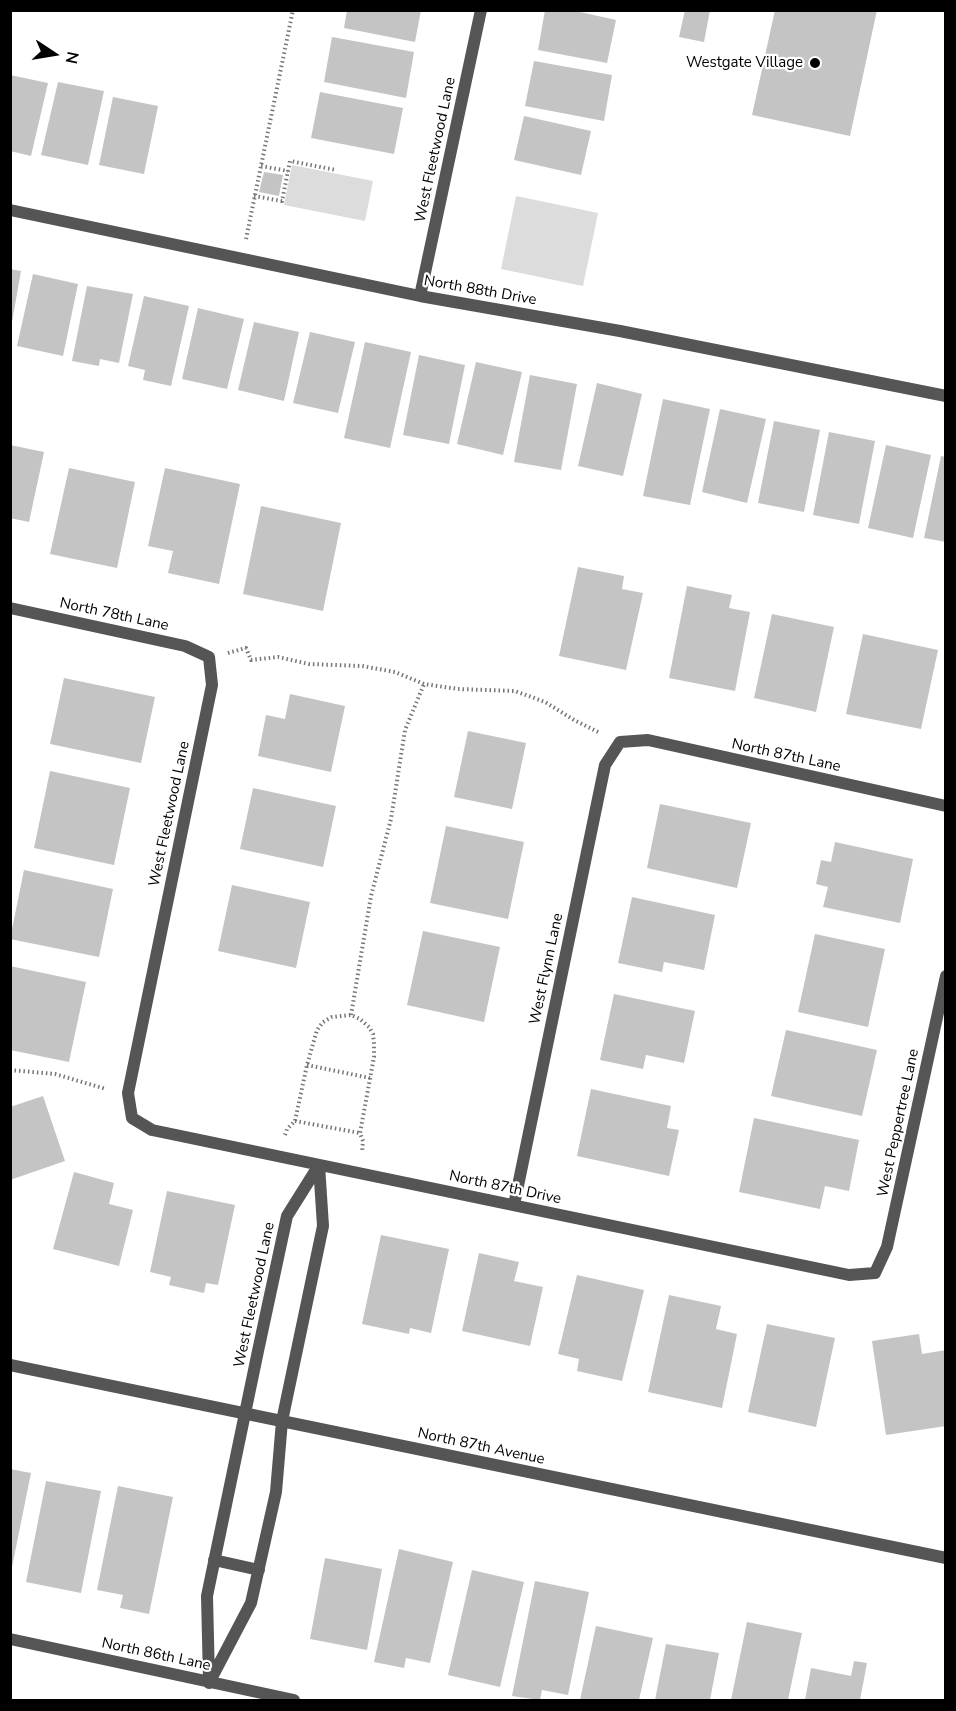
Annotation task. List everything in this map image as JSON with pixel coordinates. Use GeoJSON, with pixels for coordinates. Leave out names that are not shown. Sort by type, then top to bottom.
{"type":"FeatureCollection","features":[{"type":"Feature","properties":{"kind":"street","name":"West Fleetwood Lane"},"geometry":{"type":"LineString","coordinates":[[420,296],[481,10]]}},
{"type":"Feature","properties":{"kind":"street","name":"North 88th Drive"},"geometry":{"type":"LineString","coordinates":[[10,210],[420,296],[620,331],[945,396]]}},
{"type":"Feature","properties":{"kind":"street","name":"North 78th Lane"},"geometry":{"type":"LineString","coordinates":[[10,608],[185,646],[209,657]]}},
{"type":"Feature","properties":{"kind":"street","name":"West Fleetwood Lane"},"geometry":{"type":"LineString","coordinates":[[132,1118],[128,1093],[212,685],[209,657]]}},
{"type":"Feature","properties":{"kind":"street","name":"North 87th Lane"},"geometry":{"type":"LineString","coordinates":[[620,742],[648,741],[945,806]]}},
{"type":"Feature","properties":{"kind":"street","name":"West Flynn Lane"},"geometry":{"type":"LineString","coordinates":[[514,1205],[604,765],[620,742]]}},
{"type":"Feature","properties":{"kind":"street","name":"West Peppertree Lane"},"geometry":{"type":"LineString","coordinates":[[875,1273],[887,1246],[945,976]]}},
{"type":"Feature","properties":{"kind":"street","name":"North 87th Drive"},"geometry":{"type":"LineString","coordinates":[[132,1118],[152,1130],[280,1157],[849,1275],[875,1273]]}},
{"type":"Feature","properties":{"kind":"street","name":"West Fleetwood Lane"},"geometry":{"type":"LineString","coordinates":[[209,1683],[207,1596],[245,1413],[287,1216],[319,1165]]}},
{"type":"Feature","properties":{"kind":"street"},"geometry":{"type":"LineString","coordinates":[[209,1683],[251,1603],[276,1492],[282,1421],[323,1226],[319,1165]]}},
{"type":"Feature","properties":{"kind":"street","name":"North 87th Avenue"},"geometry":{"type":"LineString","coordinates":[[10,1365],[945,1558]]}},
{"type":"Feature","properties":{"kind":"street"},"geometry":{"type":"LineString","coordinates":[[214,1560],[259,1570]]}},
{"type":"Feature","properties":{"kind":"street","name":"North 86th Lane"},"geometry":{"type":"LineString","coordinates":[[10,1639],[294,1701]]}},
{"type":"Feature","properties":{"kind":"path"},"geometry":{"type":"LineString","coordinates":[[243,258],[292,10]]}},
{"type":"Feature","properties":{"kind":"path"},"geometry":{"type":"LineString","coordinates":[[254,196],[282,201],[290,161],[336,170]]}},
{"type":"Feature","properties":{"kind":"path"},"geometry":{"type":"LineString","coordinates":[[261,166],[288,171]]}},
{"type":"Feature","properties":{"kind":"path"},"geometry":{"type":"LineString","coordinates":[[209,657],[246,648],[251,660],[278,657],[309,664],[362,666],[395,672],[424,684],[458,690],[515,691],[545,702],[574,720],[620,742]]}},
{"type":"Feature","properties":{"kind":"path"},"geometry":{"type":"LineString","coordinates":[[351,1015],[371,896],[390,819],[405,730],[424,684]]}},
{"type":"Feature","properties":{"kind":"path"},"geometry":{"type":"LineString","coordinates":[[280,1157],[287,1129],[295,1121],[317,1030],[323,1022],[332,1017],[351,1015],[369,1027],[373,1034],[374,1057],[360,1133],[363,1141],[359,1173]]}},
{"type":"Feature","properties":{"kind":"path"},"geometry":{"type":"LineString","coordinates":[[307,1065],[370,1078]]}},
{"type":"Feature","properties":{"kind":"path"},"geometry":{"type":"LineString","coordinates":[[10,1070],[55,1074],[97,1087],[128,1093]]}},
{"type":"Feature","properties":{"kind":"path"},"geometry":{"type":"LineString","coordinates":[[295,1121],[360,1133]]}},
{"type":"Feature","properties":{"kind":"shaded area"},"geometry":{"type":"Polygon","coordinates":[[[292,165],[373,181],[365,221],[284,205],[292,165]]]}},
{"type":"Feature","properties":{"kind":"shaded area"},"geometry":{"type":"Polygon","coordinates":[[[516,196],[598,213],[583,286],[501,269],[516,196]]]}},
{"type":"Feature","properties":{"kind":"building"},"geometry":{"type":"Polygon","coordinates":[[[347,10],[421,10],[415,42],[344,28],[347,10]]]}},
{"type":"Feature","properties":{"kind":"building"},"geometry":{"type":"Polygon","coordinates":[[[545,10],[571,10],[616,20],[607,63],[538,50],[545,10]]]}},
{"type":"Feature","properties":{"kind":"building"},"geometry":{"type":"Polygon","coordinates":[[[685,10],[710,10],[704,42],[679,37],[685,10]]]}},
{"type":"Feature","properties":{"kind":"building","name":"Westgate Village"},"geometry":{"type":"Polygon","coordinates":[[[775,10],[877,10],[850,136],[752,115],[775,10]]]}},
{"type":"Feature","properties":{"kind":"building"},"geometry":{"type":"Polygon","coordinates":[[[332,37],[414,52],[406,98],[324,82],[332,37]]]}},
{"type":"Feature","properties":{"kind":"building"},"geometry":{"type":"Polygon","coordinates":[[[534,61],[612,75],[604,121],[525,106],[534,61]]]}},
{"type":"Feature","properties":{"kind":"building"},"geometry":{"type":"Polygon","coordinates":[[[10,75],[48,83],[31,156],[10,151],[10,75]]]}},
{"type":"Feature","properties":{"kind":"building"},"geometry":{"type":"Polygon","coordinates":[[[58,82],[104,91],[88,165],[41,155],[58,82]]]}},
{"type":"Feature","properties":{"kind":"building"},"geometry":{"type":"Polygon","coordinates":[[[320,92],[403,108],[394,154],[311,138],[320,92]]]}},
{"type":"Feature","properties":{"kind":"building"},"geometry":{"type":"Polygon","coordinates":[[[113,97],[158,106],[144,174],[99,165],[113,97]]]}},
{"type":"Feature","properties":{"kind":"building"},"geometry":{"type":"Polygon","coordinates":[[[524,116],[591,131],[581,175],[514,160],[524,116]]]}},
{"type":"Feature","properties":{"kind":"building"},"geometry":{"type":"Polygon","coordinates":[[[264,172],[283,175],[279,196],[259,192],[264,172]]]}},
{"type":"Feature","properties":{"kind":"building"},"geometry":{"type":"Polygon","coordinates":[[[10,269],[21,271],[12,322],[10,322],[10,269]]]}},
{"type":"Feature","properties":{"kind":"building"},"geometry":{"type":"Polygon","coordinates":[[[33,274],[78,284],[63,356],[17,346],[33,274]]]}},
{"type":"Feature","properties":{"kind":"building"},"geometry":{"type":"Polygon","coordinates":[[[87,286],[133,294],[119,363],[100,359],[99,366],[72,361],[87,286]]]}},
{"type":"Feature","properties":{"kind":"building"},"geometry":{"type":"Polygon","coordinates":[[[144,296],[189,306],[171,386],[143,380],[145,370],[128,366],[144,296]]]}},
{"type":"Feature","properties":{"kind":"building"},"geometry":{"type":"Polygon","coordinates":[[[198,308],[244,319],[227,389],[182,379],[198,308]]]}},
{"type":"Feature","properties":{"kind":"building"},"geometry":{"type":"Polygon","coordinates":[[[254,322],[299,332],[284,401],[238,390],[254,322]]]}},
{"type":"Feature","properties":{"kind":"building"},"geometry":{"type":"Polygon","coordinates":[[[310,332],[355,342],[338,413],[293,403],[310,332]]]}},
{"type":"Feature","properties":{"kind":"building"},"geometry":{"type":"Polygon","coordinates":[[[365,342],[411,352],[390,448],[344,438],[365,342]]]}},
{"type":"Feature","properties":{"kind":"building"},"geometry":{"type":"Polygon","coordinates":[[[419,355],[465,365],[449,444],[403,435],[419,355]]]}},
{"type":"Feature","properties":{"kind":"building"},"geometry":{"type":"Polygon","coordinates":[[[476,362],[522,372],[503,455],[457,444],[476,362]]]}},
{"type":"Feature","properties":{"kind":"building"},"geometry":{"type":"Polygon","coordinates":[[[530,375],[577,384],[561,470],[514,462],[530,375]]]}},
{"type":"Feature","properties":{"kind":"building"},"geometry":{"type":"Polygon","coordinates":[[[597,383],[642,394],[623,476],[578,466],[597,383]]]}},
{"type":"Feature","properties":{"kind":"building"},"geometry":{"type":"Polygon","coordinates":[[[663,399],[710,409],[690,505],[643,496],[663,399]]]}},
{"type":"Feature","properties":{"kind":"building"},"geometry":{"type":"Polygon","coordinates":[[[720,409],[766,419],[747,503],[702,492],[720,409]]]}},
{"type":"Feature","properties":{"kind":"building"},"geometry":{"type":"Polygon","coordinates":[[[774,421],[820,430],[804,512],[758,503],[774,421]]]}},
{"type":"Feature","properties":{"kind":"building"},"geometry":{"type":"Polygon","coordinates":[[[829,432],[875,441],[859,524],[813,515],[829,432]]]}},
{"type":"Feature","properties":{"kind":"building"},"geometry":{"type":"Polygon","coordinates":[[[10,445],[44,452],[29,522],[10,518],[10,445]]]}},
{"type":"Feature","properties":{"kind":"building"},"geometry":{"type":"Polygon","coordinates":[[[886,445],[931,455],[913,538],[868,528],[886,445]]]}},
{"type":"Feature","properties":{"kind":"building"},"geometry":{"type":"Polygon","coordinates":[[[941,456],[946,457],[946,542],[924,538],[941,456]]]}},
{"type":"Feature","properties":{"kind":"building"},"geometry":{"type":"Polygon","coordinates":[[[69,468],[135,482],[117,568],[50,554],[69,468]]]}},
{"type":"Feature","properties":{"kind":"building"},"geometry":{"type":"Polygon","coordinates":[[[165,468],[240,484],[219,584],[168,573],[173,551],[148,546],[165,468]]]}},
{"type":"Feature","properties":{"kind":"building"},"geometry":{"type":"Polygon","coordinates":[[[261,506],[341,523],[323,611],[243,594],[261,506]]]}},
{"type":"Feature","properties":{"kind":"building"},"geometry":{"type":"Polygon","coordinates":[[[578,567],[624,576],[622,589],[643,593],[626,670],[559,656],[578,567]]]}},
{"type":"Feature","properties":{"kind":"building"},"geometry":{"type":"Polygon","coordinates":[[[687,586],[732,595],[729,608],[750,612],[735,691],[669,678],[687,586]]]}},
{"type":"Feature","properties":{"kind":"building"},"geometry":{"type":"Polygon","coordinates":[[[772,614],[834,627],[816,712],[754,698],[772,614]]]}},
{"type":"Feature","properties":{"kind":"building"},"geometry":{"type":"Polygon","coordinates":[[[863,634],[938,650],[921,729],[846,714],[863,634]]]}},
{"type":"Feature","properties":{"kind":"building"},"geometry":{"type":"Polygon","coordinates":[[[64,678],[155,697],[141,763],[50,744],[64,678]]]}},
{"type":"Feature","properties":{"kind":"building"},"geometry":{"type":"Polygon","coordinates":[[[290,694],[345,706],[331,772],[258,756],[266,715],[285,719],[290,694]]]}},
{"type":"Feature","properties":{"kind":"building"},"geometry":{"type":"Polygon","coordinates":[[[468,731],[526,743],[512,809],[454,797],[468,731]]]}},
{"type":"Feature","properties":{"kind":"building"},"geometry":{"type":"Polygon","coordinates":[[[50,771],[130,788],[114,865],[34,848],[50,771]]]}},
{"type":"Feature","properties":{"kind":"building"},"geometry":{"type":"Polygon","coordinates":[[[253,788],[336,806],[323,867],[240,849],[253,788]]]}},
{"type":"Feature","properties":{"kind":"building"},"geometry":{"type":"Polygon","coordinates":[[[660,804],[751,823],[737,888],[647,868],[660,804]]]}},
{"type":"Feature","properties":{"kind":"building"},"geometry":{"type":"Polygon","coordinates":[[[446,826],[524,842],[508,919],[430,903],[446,826]]]}},
{"type":"Feature","properties":{"kind":"building"},"geometry":{"type":"Polygon","coordinates":[[[835,842],[913,859],[900,923],[823,907],[828,887],[816,884],[821,860],[831,862],[835,842]]]}},
{"type":"Feature","properties":{"kind":"building"},"geometry":{"type":"Polygon","coordinates":[[[24,870],[113,889],[99,957],[10,939],[24,870]]]}},
{"type":"Feature","properties":{"kind":"building"},"geometry":{"type":"Polygon","coordinates":[[[232,885],[310,902],[296,968],[218,951],[232,885]]]}},
{"type":"Feature","properties":{"kind":"building"},"geometry":{"type":"Polygon","coordinates":[[[632,897],[715,915],[704,970],[664,962],[662,972],[618,963],[632,897]]]}},
{"type":"Feature","properties":{"kind":"building"},"geometry":{"type":"Polygon","coordinates":[[[423,931],[500,947],[484,1022],[407,1005],[423,931]]]}},
{"type":"Feature","properties":{"kind":"building"},"geometry":{"type":"Polygon","coordinates":[[[815,934],[885,949],[868,1027],[798,1012],[815,934]]]}},
{"type":"Feature","properties":{"kind":"building"},"geometry":{"type":"Polygon","coordinates":[[[10,966],[86,982],[69,1062],[10,1050],[10,966]]]}},
{"type":"Feature","properties":{"kind":"building"},"geometry":{"type":"Polygon","coordinates":[[[614,994],[695,1011],[684,1063],[646,1055],[643,1069],[600,1060],[614,994]]]}},
{"type":"Feature","properties":{"kind":"building"},"geometry":{"type":"Polygon","coordinates":[[[786,1030],[877,1050],[862,1116],[771,1096],[786,1030]]]}},
{"type":"Feature","properties":{"kind":"building"},"geometry":{"type":"Polygon","coordinates":[[[591,1089],[671,1106],[667,1128],[679,1130],[669,1176],[577,1156],[591,1089]]]}},
{"type":"Feature","properties":{"kind":"building"},"geometry":{"type":"Polygon","coordinates":[[[43,1096],[65,1161],[10,1180],[10,1107],[43,1096]]]}},
{"type":"Feature","properties":{"kind":"building"},"geometry":{"type":"Polygon","coordinates":[[[754,1118],[859,1140],[849,1191],[825,1186],[820,1209],[739,1192],[754,1118]]]}},
{"type":"Feature","properties":{"kind":"building"},"geometry":{"type":"Polygon","coordinates":[[[74,1172],[114,1183],[109,1204],[133,1210],[119,1266],[53,1249],[74,1172]]]}},
{"type":"Feature","properties":{"kind":"building"},"geometry":{"type":"Polygon","coordinates":[[[167,1191],[235,1205],[218,1285],[206,1283],[204,1293],[169,1285],[171,1277],[150,1272],[167,1191]]]}},
{"type":"Feature","properties":{"kind":"building"},"geometry":{"type":"Polygon","coordinates":[[[381,1235],[449,1249],[431,1333],[410,1328],[409,1334],[362,1324],[381,1235]]]}},
{"type":"Feature","properties":{"kind":"building"},"geometry":{"type":"Polygon","coordinates":[[[479,1253],[519,1262],[514,1281],[543,1287],[530,1346],[462,1331],[479,1253]]]}},
{"type":"Feature","properties":{"kind":"building"},"geometry":{"type":"Polygon","coordinates":[[[577,1275],[644,1290],[622,1381],[577,1371],[579,1359],[558,1354],[577,1275]]]}},
{"type":"Feature","properties":{"kind":"building"},"geometry":{"type":"Polygon","coordinates":[[[669,1295],[721,1306],[716,1329],[737,1334],[722,1408],[648,1392],[669,1295]]]}},
{"type":"Feature","properties":{"kind":"building"},"geometry":{"type":"Polygon","coordinates":[[[767,1324],[835,1338],[816,1427],[748,1412],[767,1324]]]}},
{"type":"Feature","properties":{"kind":"building"},"geometry":{"type":"Polygon","coordinates":[[[919,1334],[922,1354],[946,1350],[946,1426],[886,1435],[872,1341],[919,1334]]]}},
{"type":"Feature","properties":{"kind":"building"},"geometry":{"type":"Polygon","coordinates":[[[10,1469],[31,1473],[12,1567],[10,1567],[10,1469]]]}},
{"type":"Feature","properties":{"kind":"building"},"geometry":{"type":"Polygon","coordinates":[[[46,1481],[101,1491],[81,1593],[26,1582],[46,1481]]]}},
{"type":"Feature","properties":{"kind":"building"},"geometry":{"type":"Polygon","coordinates":[[[118,1486],[173,1497],[149,1614],[120,1608],[123,1595],[97,1590],[118,1486]]]}},
{"type":"Feature","properties":{"kind":"building"},"geometry":{"type":"Polygon","coordinates":[[[399,1549],[453,1562],[430,1663],[406,1658],[404,1668],[374,1662],[399,1549]]]}},
{"type":"Feature","properties":{"kind":"building"},"geometry":{"type":"Polygon","coordinates":[[[325,1558],[382,1569],[367,1650],[310,1639],[325,1558]]]}},
{"type":"Feature","properties":{"kind":"building"},"geometry":{"type":"Polygon","coordinates":[[[472,1570],[524,1582],[500,1687],[448,1675],[472,1570]]]}},
{"type":"Feature","properties":{"kind":"building"},"geometry":{"type":"Polygon","coordinates":[[[535,1581],[589,1592],[568,1695],[542,1690],[540,1700],[512,1696],[535,1581]]]}},
{"type":"Feature","properties":{"kind":"building"},"geometry":{"type":"Polygon","coordinates":[[[747,1622],[802,1633],[788,1700],[731,1700],[747,1622]]]}},
{"type":"Feature","properties":{"kind":"building"},"geometry":{"type":"Polygon","coordinates":[[[596,1626],[653,1638],[639,1700],[580,1700],[596,1626]]]}},
{"type":"Feature","properties":{"kind":"building"},"geometry":{"type":"Polygon","coordinates":[[[666,1644],[719,1653],[710,1700],[655,1700],[666,1644]]]}},
{"type":"Feature","properties":{"kind":"building"},"geometry":{"type":"Polygon","coordinates":[[[854,1661],[867,1663],[860,1700],[805,1700],[811,1668],[851,1676],[854,1661]]]}},
{"type":"Feature","properties":{"kind":"place","name":"Westgate Village"},"geometry":{"type":"Point","coordinates":[815,63]}}]}
